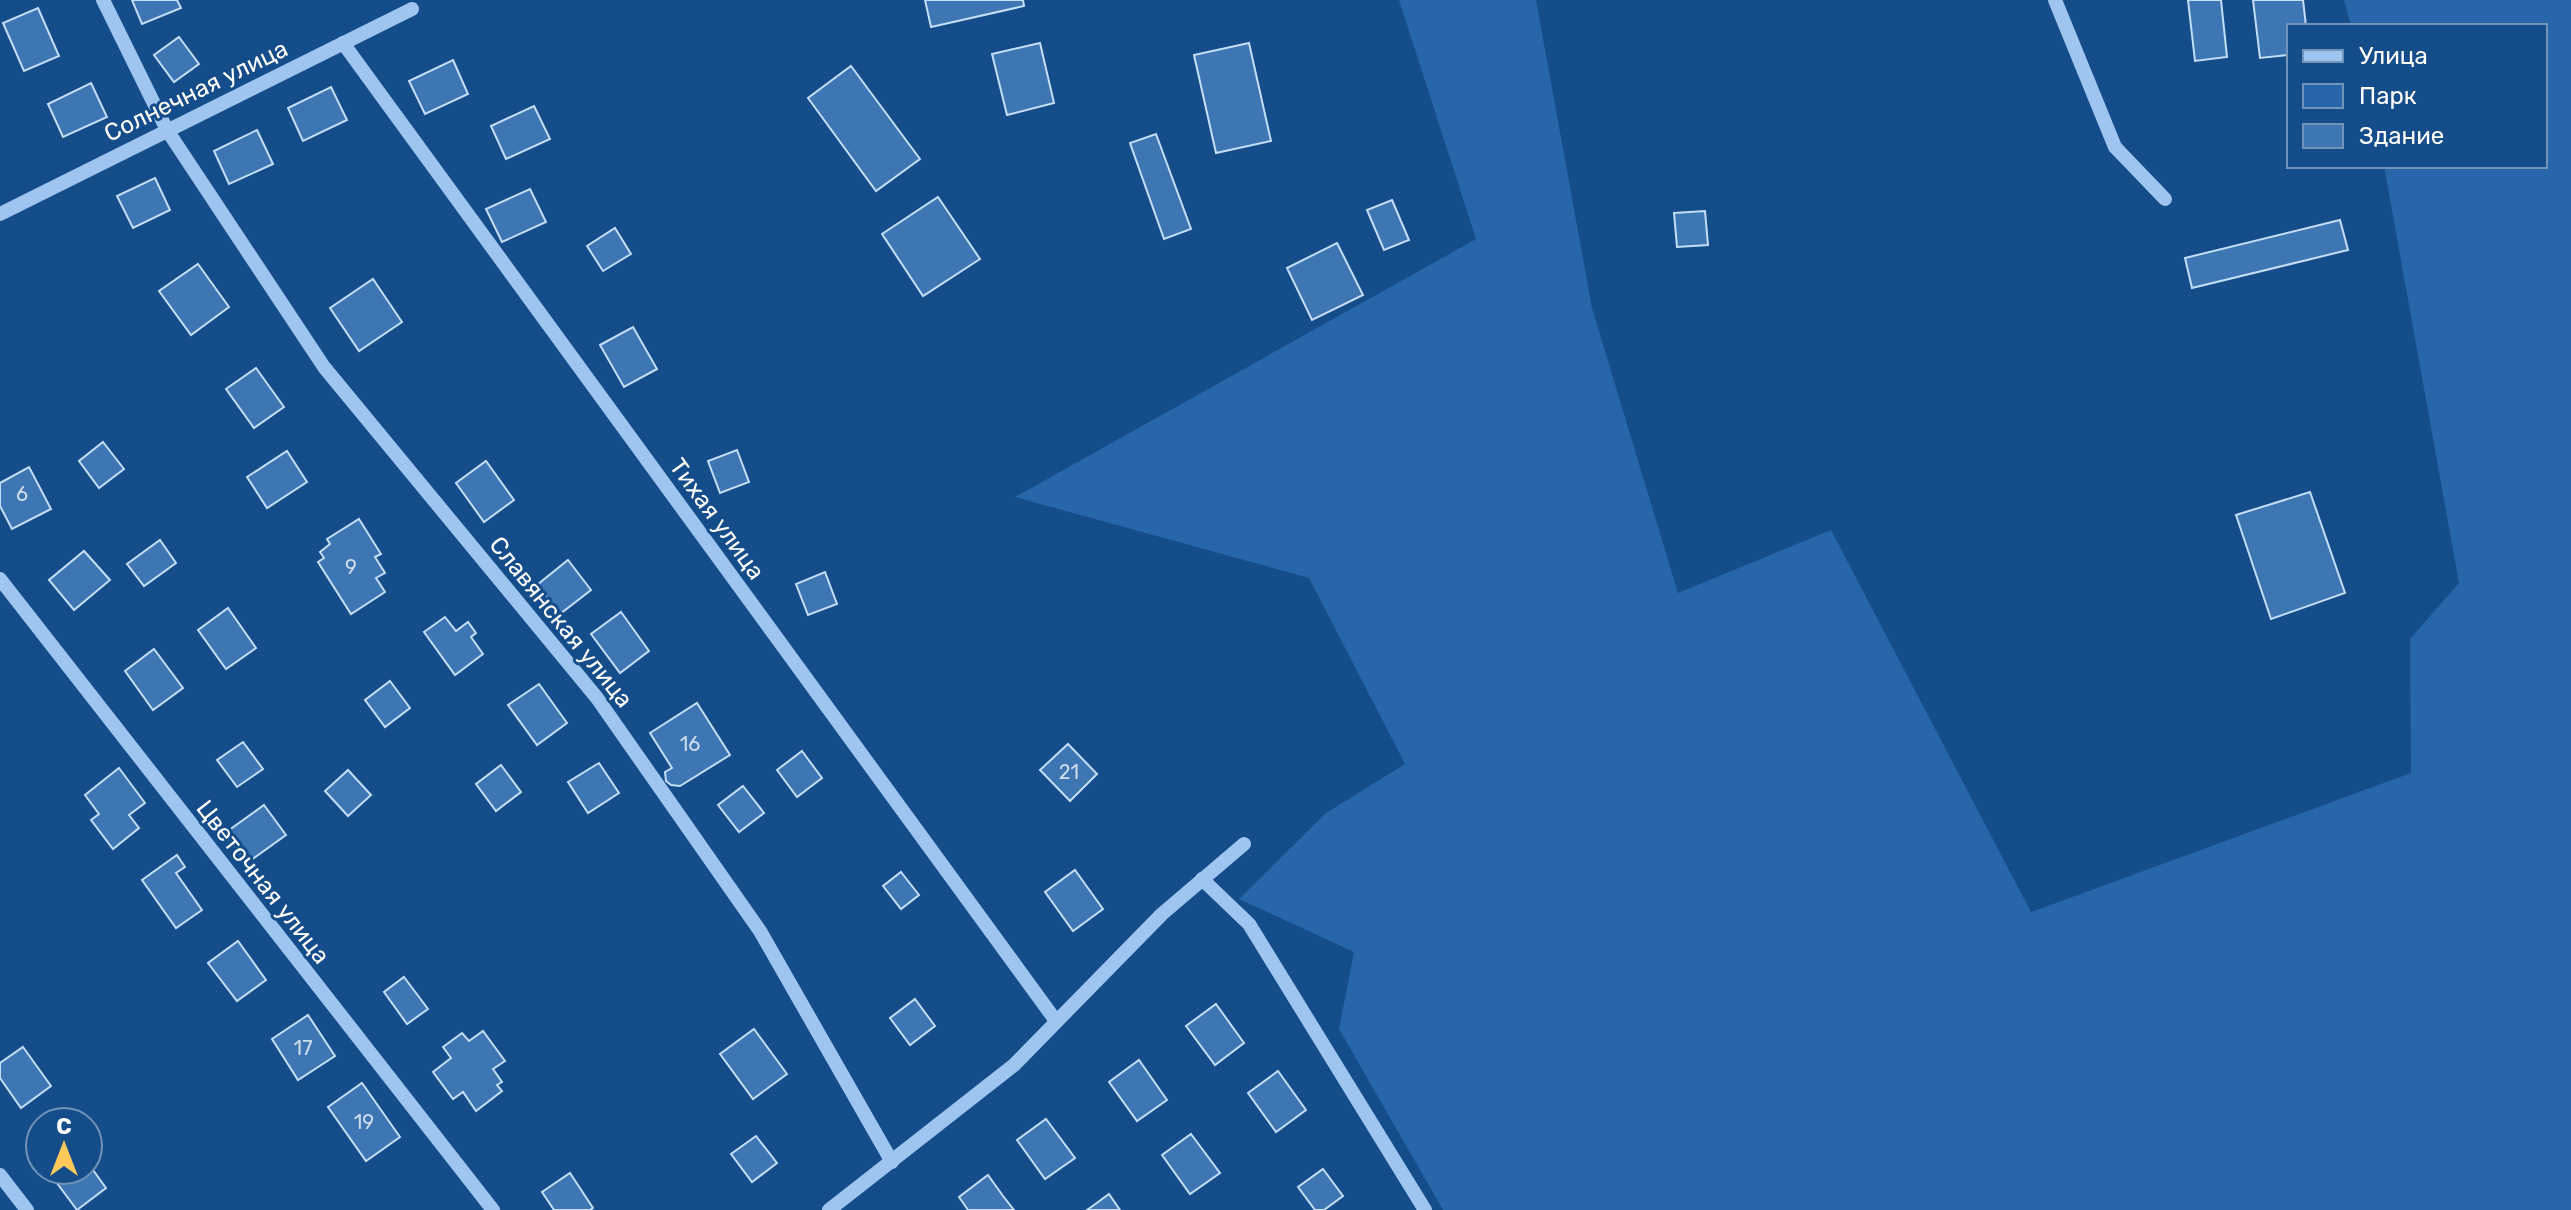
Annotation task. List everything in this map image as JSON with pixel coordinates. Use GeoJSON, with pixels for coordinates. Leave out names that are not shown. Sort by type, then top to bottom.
{"type":"FeatureCollection","features":[{"type":"Feature","properties":{"kind":"street","name":"Славянская улица"},"geometry":{"type":"LineString","coordinates":[[103,0],[167,130],[324,367],[615,724],[760,931],[892,1162]]}},
{"type":"Feature","properties":{"kind":"street"},"geometry":{"type":"LineString","coordinates":[[2055,0],[2115,147],[2165,199]]}},
{"type":"Feature","properties":{"kind":"street","name":"Солнечная улица"},"geometry":{"type":"LineString","coordinates":[[0,214],[412,9]]}},
{"type":"Feature","properties":{"kind":"street","name":"Тихая улица"},"geometry":{"type":"LineString","coordinates":[[343,43],[1056,1021]]}},
{"type":"Feature","properties":{"kind":"street","name":"Цветочная улица"},"geometry":{"type":"LineString","coordinates":[[0,579],[493,1210]]}},
{"type":"Feature","properties":{"kind":"street"},"geometry":{"type":"LineString","coordinates":[[829,1210],[1014,1065],[1162,914],[1244,844]]}},
{"type":"Feature","properties":{"kind":"street"},"geometry":{"type":"LineString","coordinates":[[1202,879],[1249,924],[1425,1210]]}},
{"type":"Feature","properties":{"kind":"street"},"geometry":{"type":"LineString","coordinates":[[0,1175],[27,1210]]}},
{"type":"Feature","properties":{"kind":"green space"},"geometry":{"type":"Polygon","coordinates":[[[1399,0],[1536,0],[1592,308],[1678,593],[1831,530],[2031,912],[2411,773],[2410,639],[2459,583],[2384,168],[2547,168],[2547,24],[2350,24],[2344,0],[2571,0],[2571,1210],[1443,1210],[1339,1029],[1354,952],[1239,899],[1326,813],[1405,764],[1309,578],[1015,497],[1476,239],[1399,0]]]}},
{"type":"Feature","properties":{"kind":"building"},"geometry":{"type":"Polygon","coordinates":[[[132,0],[177,0],[181,8],[142,24],[132,0]]]}},
{"type":"Feature","properties":{"kind":"building"},"geometry":{"type":"Polygon","coordinates":[[[925,0],[1023,0],[1024,6],[931,27],[925,0]]]}},
{"type":"Feature","properties":{"kind":"building"},"geometry":{"type":"Polygon","coordinates":[[[2188,0],[2221,0],[2227,57],[2195,61],[2188,0]]]}},
{"type":"Feature","properties":{"kind":"building"},"geometry":{"type":"Polygon","coordinates":[[[2253,0],[2303,0],[2306,24],[2287,24],[2287,55],[2260,58],[2253,0]]]}},
{"type":"Feature","properties":{"kind":"building"},"geometry":{"type":"Polygon","coordinates":[[[38,8],[59,56],[24,71],[3,23],[38,8]]]}},
{"type":"Feature","properties":{"kind":"building"},"geometry":{"type":"Polygon","coordinates":[[[179,37],[199,64],[174,82],[154,55],[179,37]]]}},
{"type":"Feature","properties":{"kind":"building"},"geometry":{"type":"Polygon","coordinates":[[[1040,43],[1054,103],[1007,115],[992,54],[1040,43]]]}},
{"type":"Feature","properties":{"kind":"building"},"geometry":{"type":"Polygon","coordinates":[[[1249,43],[1271,141],[1216,153],[1194,55],[1249,43]]]}},
{"type":"Feature","properties":{"kind":"building"},"geometry":{"type":"Polygon","coordinates":[[[453,60],[468,94],[425,114],[409,81],[453,60]]]}},
{"type":"Feature","properties":{"kind":"building"},"geometry":{"type":"Polygon","coordinates":[[[851,66],[920,159],[876,191],[808,98],[851,66]]]}},
{"type":"Feature","properties":{"kind":"building"},"geometry":{"type":"Polygon","coordinates":[[[91,83],[107,117],[63,137],[48,104],[91,83]]]}},
{"type":"Feature","properties":{"kind":"building"},"geometry":{"type":"Polygon","coordinates":[[[331,87],[347,120],[303,141],[288,108],[331,87]]]}},
{"type":"Feature","properties":{"kind":"building"},"geometry":{"type":"Polygon","coordinates":[[[534,106],[550,139],[506,159],[491,126],[534,106]]]}},
{"type":"Feature","properties":{"kind":"building"},"geometry":{"type":"Polygon","coordinates":[[[257,130],[273,164],[229,184],[214,151],[257,130]]]}},
{"type":"Feature","properties":{"kind":"building"},"geometry":{"type":"Polygon","coordinates":[[[1156,134],[1191,229],[1164,239],[1130,143],[1156,134]]]}},
{"type":"Feature","properties":{"kind":"building"},"geometry":{"type":"Polygon","coordinates":[[[155,178],[170,210],[133,228],[117,196],[155,178]]]}},
{"type":"Feature","properties":{"kind":"building"},"geometry":{"type":"Polygon","coordinates":[[[530,189],[546,222],[502,242],[486,209],[530,189]]]}},
{"type":"Feature","properties":{"kind":"building"},"geometry":{"type":"Polygon","coordinates":[[[938,197],[980,259],[923,296],[882,234],[938,197]]]}},
{"type":"Feature","properties":{"kind":"building"},"geometry":{"type":"Polygon","coordinates":[[[1392,200],[1409,240],[1384,250],[1367,210],[1392,200]]]}},
{"type":"Feature","properties":{"kind":"building"},"geometry":{"type":"Polygon","coordinates":[[[1705,211],[1708,245],[1677,247],[1674,213],[1705,211]]]}},
{"type":"Feature","properties":{"kind":"building"},"geometry":{"type":"Polygon","coordinates":[[[2340,220],[2348,250],[2192,288],[2185,258],[2340,220]]]}},
{"type":"Feature","properties":{"kind":"building"},"geometry":{"type":"Polygon","coordinates":[[[615,228],[631,254],[603,271],[587,246],[615,228]]]}},
{"type":"Feature","properties":{"kind":"building"},"geometry":{"type":"Polygon","coordinates":[[[1337,243],[1363,295],[1312,320],[1287,268],[1337,243]]]}},
{"type":"Feature","properties":{"kind":"building"},"geometry":{"type":"Polygon","coordinates":[[[198,264],[229,307],[191,335],[159,291],[198,264]]]}},
{"type":"Feature","properties":{"kind":"building"},"geometry":{"type":"Polygon","coordinates":[[[373,279],[402,322],[359,351],[330,308],[373,279]]]}},
{"type":"Feature","properties":{"kind":"building"},"geometry":{"type":"Polygon","coordinates":[[[633,327],[657,369],[624,387],[600,345],[633,327]]]}},
{"type":"Feature","properties":{"kind":"building"},"geometry":{"type":"Polygon","coordinates":[[[256,368],[284,407],[254,428],[226,389],[256,368]]]}},
{"type":"Feature","properties":{"kind":"building"},"geometry":{"type":"Polygon","coordinates":[[[103,442],[124,469],[99,488],[79,461],[103,442]]]}},
{"type":"Feature","properties":{"kind":"building"},"geometry":{"type":"Polygon","coordinates":[[[737,450],[749,482],[720,493],[708,461],[737,450]]]}},
{"type":"Feature","properties":{"kind":"building"},"geometry":{"type":"Polygon","coordinates":[[[287,451],[307,482],[267,508],[247,477],[287,451]]]}},
{"type":"Feature","properties":{"kind":"building"},"geometry":{"type":"Polygon","coordinates":[[[486,461],[514,500],[484,522],[456,483],[486,461]]]}},
{"type":"Feature","properties":{"kind":"building"},"geometry":{"type":"Polygon","coordinates":[[[29,467],[51,509],[12,529],[0,506],[0,483],[29,467]]]}},
{"type":"Feature","properties":{"kind":"building"},"geometry":{"type":"Polygon","coordinates":[[[2310,492],[2345,593],[2271,619],[2236,515],[2310,492]]]}},
{"type":"Feature","properties":{"kind":"building"},"geometry":{"type":"Polygon","coordinates":[[[359,519],[381,554],[375,557],[385,573],[376,578],[385,592],[351,614],[318,562],[324,558],[320,552],[330,544],[327,539],[359,519]]]}},
{"type":"Feature","properties":{"kind":"building"},"geometry":{"type":"Polygon","coordinates":[[[160,540],[176,563],[144,586],[127,564],[160,540]]]}},
{"type":"Feature","properties":{"kind":"building"},"geometry":{"type":"Polygon","coordinates":[[[84,551],[110,580],[74,610],[49,580],[84,551]]]}},
{"type":"Feature","properties":{"kind":"building"},"geometry":{"type":"Polygon","coordinates":[[[568,560],[591,590],[560,614],[537,585],[568,560]]]}},
{"type":"Feature","properties":{"kind":"building"},"geometry":{"type":"Polygon","coordinates":[[[825,572],[837,604],[808,615],[796,584],[825,572]]]}},
{"type":"Feature","properties":{"kind":"building"},"geometry":{"type":"Polygon","coordinates":[[[228,608],[256,648],[226,669],[198,630],[228,608]]]}},
{"type":"Feature","properties":{"kind":"building"},"geometry":{"type":"Polygon","coordinates":[[[621,612],[649,651],[620,673],[591,634],[621,612]]]}},
{"type":"Feature","properties":{"kind":"building"},"geometry":{"type":"Polygon","coordinates":[[[445,617],[456,631],[468,622],[476,633],[471,637],[483,654],[455,675],[424,632],[445,617]]]}},
{"type":"Feature","properties":{"kind":"building"},"geometry":{"type":"Polygon","coordinates":[[[154,649],[183,688],[153,710],[125,671],[154,649]]]}},
{"type":"Feature","properties":{"kind":"building"},"geometry":{"type":"Polygon","coordinates":[[[390,681],[410,708],[385,727],[365,700],[390,681]]]}},
{"type":"Feature","properties":{"kind":"building"},"geometry":{"type":"Polygon","coordinates":[[[539,684],[567,723],[537,745],[508,705],[539,684]]]}},
{"type":"Feature","properties":{"kind":"building"},"geometry":{"type":"Polygon","coordinates":[[[697,703],[730,755],[680,786],[671,785],[666,781],[665,772],[672,768],[650,733],[697,703]]]}},
{"type":"Feature","properties":{"kind":"building"},"geometry":{"type":"Polygon","coordinates":[[[243,742],[263,769],[237,787],[217,760],[243,742]]]}},
{"type":"Feature","properties":{"kind":"building"},"geometry":{"type":"Polygon","coordinates":[[[1068,744],[1097,774],[1070,801],[1040,770],[1068,744]]]}},
{"type":"Feature","properties":{"kind":"building"},"geometry":{"type":"Polygon","coordinates":[[[802,751],[822,778],[797,797],[777,770],[802,751]]]}},
{"type":"Feature","properties":{"kind":"building"},"geometry":{"type":"Polygon","coordinates":[[[599,763],[619,793],[588,813],[568,782],[599,763]]]}},
{"type":"Feature","properties":{"kind":"building"},"geometry":{"type":"Polygon","coordinates":[[[501,765],[521,792],[496,811],[476,784],[501,765]]]}},
{"type":"Feature","properties":{"kind":"building"},"geometry":{"type":"Polygon","coordinates":[[[119,768],[145,803],[129,815],[139,828],[113,849],[91,820],[99,814],[85,795],[119,768]]]}},
{"type":"Feature","properties":{"kind":"building"},"geometry":{"type":"Polygon","coordinates":[[[348,770],[371,795],[348,816],[325,791],[348,770]]]}},
{"type":"Feature","properties":{"kind":"building"},"geometry":{"type":"Polygon","coordinates":[[[743,786],[764,813],[739,832],[718,805],[743,786]]]}},
{"type":"Feature","properties":{"kind":"building"},"geometry":{"type":"Polygon","coordinates":[[[264,805],[286,835],[247,863],[225,833],[264,805]]]}},
{"type":"Feature","properties":{"kind":"building"},"geometry":{"type":"Polygon","coordinates":[[[177,855],[185,867],[176,873],[202,910],[176,928],[142,880],[177,855]]]}},
{"type":"Feature","properties":{"kind":"building"},"geometry":{"type":"Polygon","coordinates":[[[1075,870],[1103,909],[1073,931],[1045,892],[1075,870]]]}},
{"type":"Feature","properties":{"kind":"building"},"geometry":{"type":"Polygon","coordinates":[[[901,872],[919,895],[901,909],[883,886],[901,872]]]}},
{"type":"Feature","properties":{"kind":"building"},"geometry":{"type":"Polygon","coordinates":[[[238,941],[266,980],[237,1001],[208,963],[238,941]]]}},
{"type":"Feature","properties":{"kind":"building"},"geometry":{"type":"Polygon","coordinates":[[[404,977],[428,1009],[407,1024],[384,992],[404,977]]]}},
{"type":"Feature","properties":{"kind":"building"},"geometry":{"type":"Polygon","coordinates":[[[915,999],[935,1026],[910,1045],[890,1018],[915,999]]]}},
{"type":"Feature","properties":{"kind":"building"},"geometry":{"type":"Polygon","coordinates":[[[1216,1004],[1244,1043],[1215,1065],[1186,1026],[1216,1004]]]}},
{"type":"Feature","properties":{"kind":"building"},"geometry":{"type":"Polygon","coordinates":[[[308,1015],[335,1056],[298,1080],[272,1039],[308,1015]]]}},
{"type":"Feature","properties":{"kind":"building"},"geometry":{"type":"Polygon","coordinates":[[[754,1029],[787,1074],[753,1099],[720,1054],[754,1029]]]}},
{"type":"Feature","properties":{"kind":"building"},"geometry":{"type":"Polygon","coordinates":[[[483,1031],[505,1061],[493,1069],[502,1082],[497,1085],[502,1091],[476,1111],[463,1092],[453,1099],[433,1072],[451,1058],[443,1047],[462,1033],[469,1041],[483,1031]]]}},
{"type":"Feature","properties":{"kind":"building"},"geometry":{"type":"Polygon","coordinates":[[[23,1047],[51,1086],[21,1108],[0,1078],[0,1063],[23,1047]]]}},
{"type":"Feature","properties":{"kind":"building"},"geometry":{"type":"Polygon","coordinates":[[[1139,1060],[1167,1100],[1137,1121],[1109,1082],[1139,1060]]]}},
{"type":"Feature","properties":{"kind":"building"},"geometry":{"type":"Polygon","coordinates":[[[1278,1071],[1306,1110],[1276,1132],[1248,1093],[1278,1071]]]}},
{"type":"Feature","properties":{"kind":"building"},"geometry":{"type":"Polygon","coordinates":[[[362,1083],[400,1137],[366,1161],[328,1107],[362,1083]]]}},
{"type":"Feature","properties":{"kind":"building"},"geometry":{"type":"Polygon","coordinates":[[[1046,1119],[1075,1158],[1045,1179],[1017,1140],[1046,1119]]]}},
{"type":"Feature","properties":{"kind":"building"},"geometry":{"type":"Polygon","coordinates":[[[1191,1134],[1220,1173],[1190,1194],[1162,1155],[1191,1134]]]}},
{"type":"Feature","properties":{"kind":"building"},"geometry":{"type":"Polygon","coordinates":[[[756,1136],[777,1163],[752,1182],[731,1154],[756,1136]]]}},
{"type":"Feature","properties":{"kind":"building"},"geometry":{"type":"Polygon","coordinates":[[[1323,1169],[1343,1196],[1324,1210],[1315,1210],[1298,1187],[1323,1169]]]}},
{"type":"Feature","properties":{"kind":"building"},"geometry":{"type":"Polygon","coordinates":[[[570,1173],[593,1208],[590,1210],[554,1210],[542,1192],[570,1173]]]}},
{"type":"Feature","properties":{"kind":"building"},"geometry":{"type":"Polygon","coordinates":[[[988,1175],[1014,1210],[968,1210],[959,1197],[988,1175]]]}},
{"type":"Feature","properties":{"kind":"building"},"geometry":{"type":"Polygon","coordinates":[[[104,1185],[106,1188],[77,1210],[59,1186],[104,1185]]]}},
{"type":"Feature","properties":{"kind":"building"},"geometry":{"type":"Polygon","coordinates":[[[1109,1194],[1120,1210],[1087,1210],[1094,1205],[1109,1194]]]}}]}
